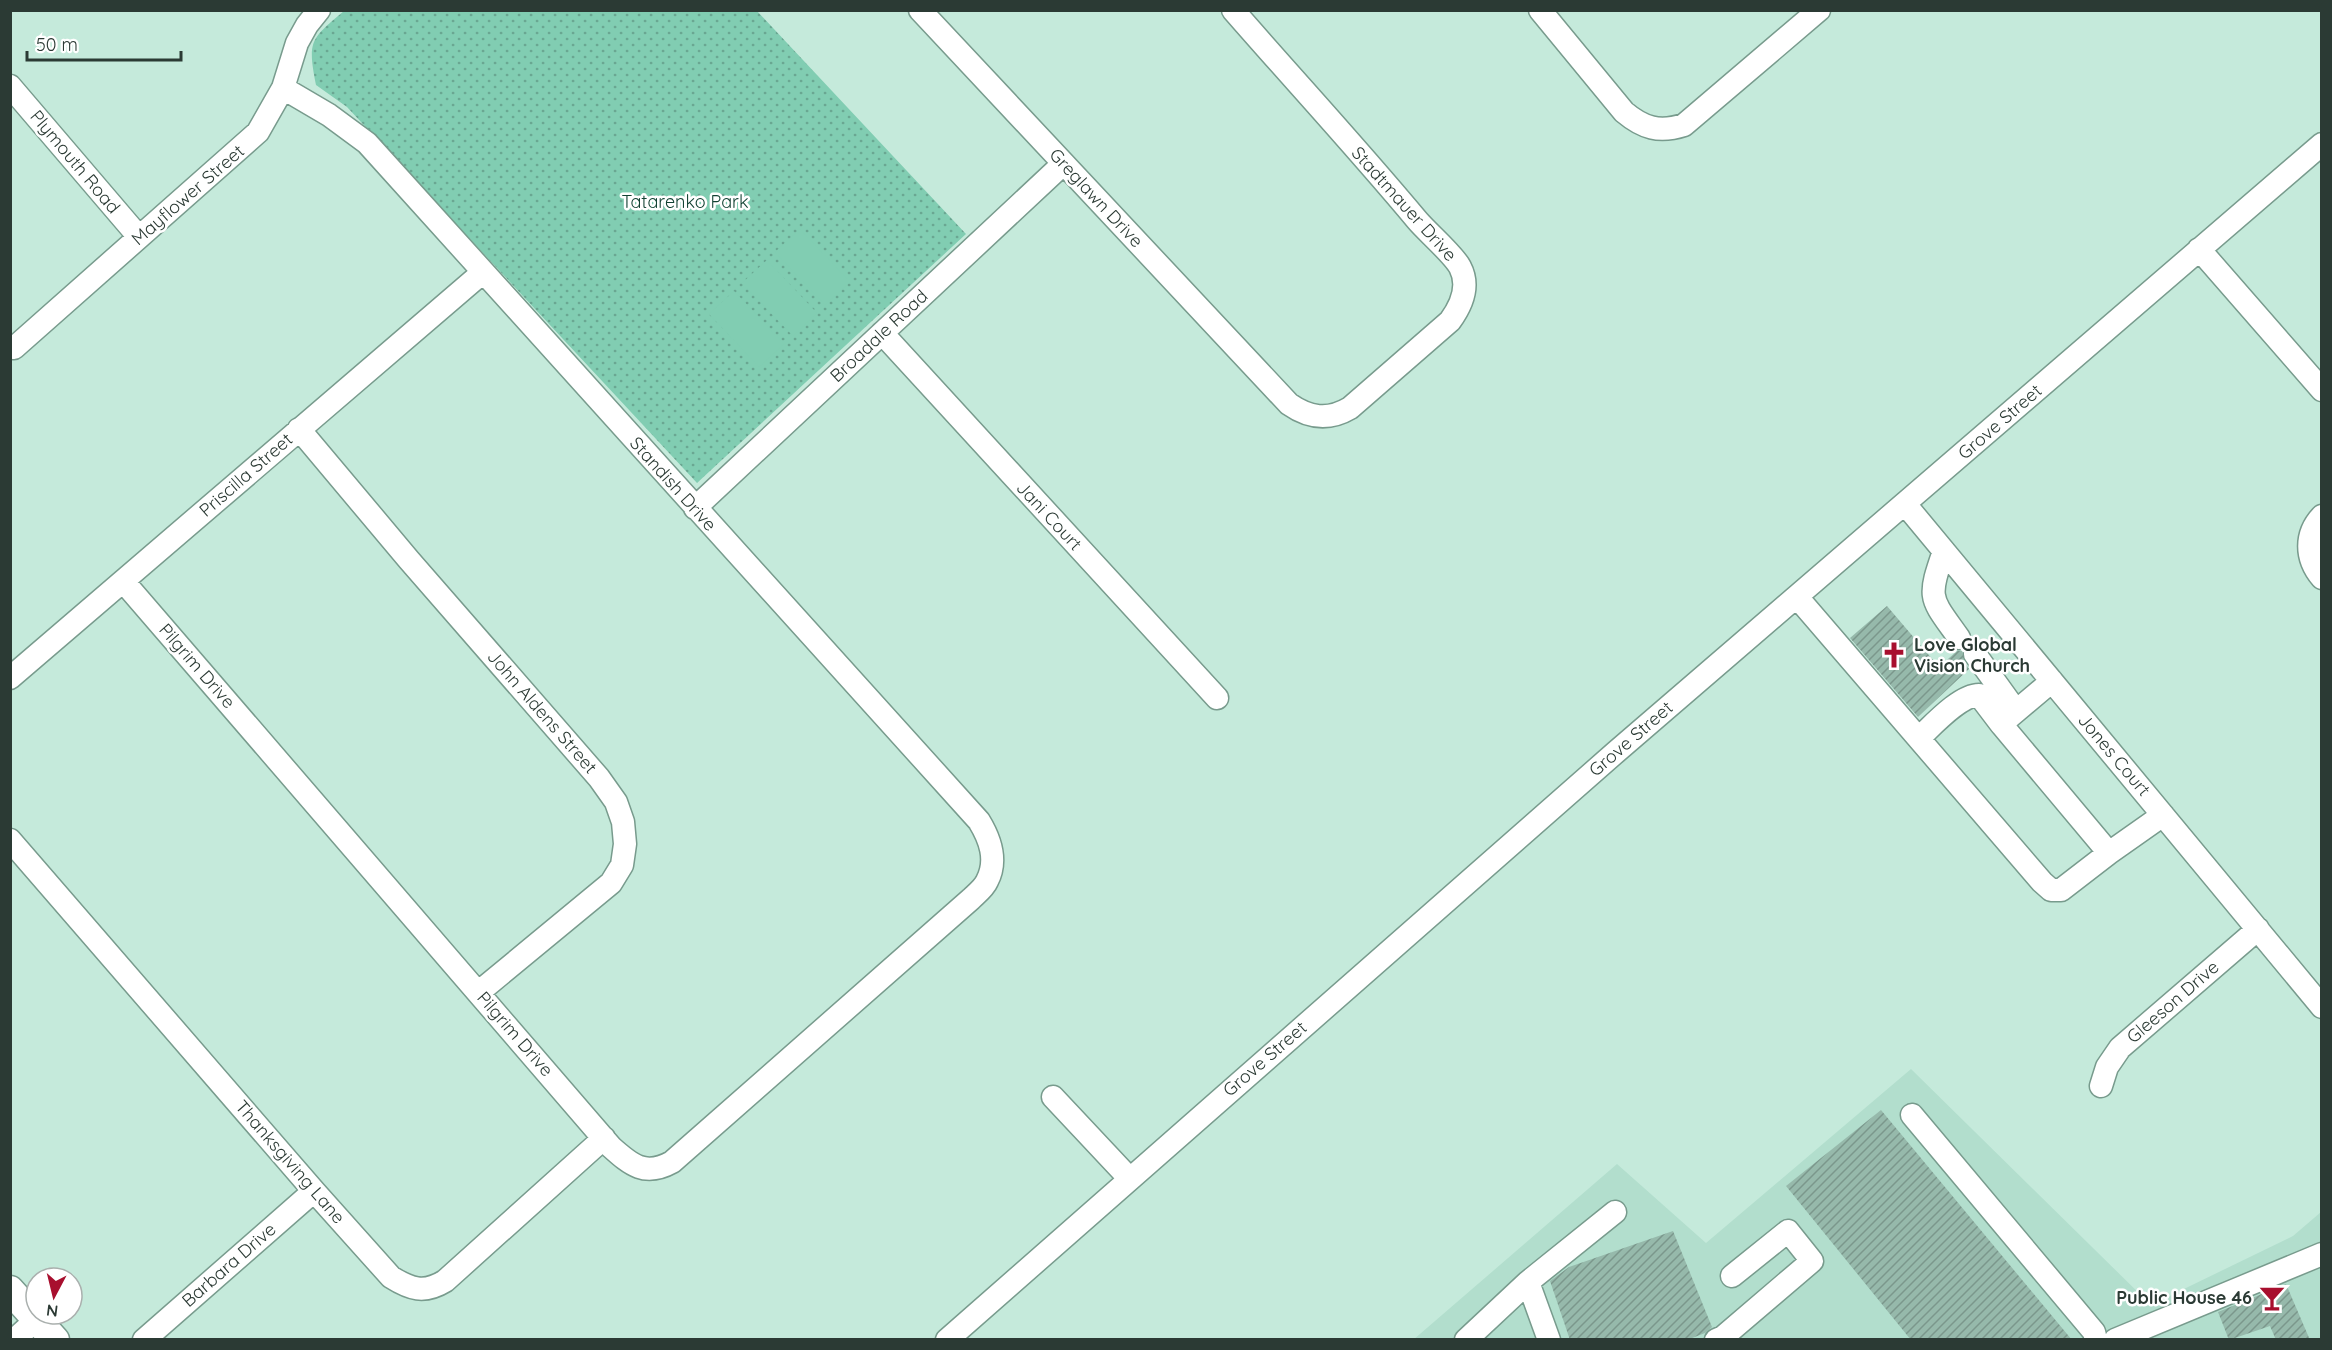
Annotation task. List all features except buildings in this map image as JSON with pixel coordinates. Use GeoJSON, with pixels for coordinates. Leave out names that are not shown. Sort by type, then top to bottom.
{"type":"FeatureCollection","features":[{"type":"Feature","properties":{"kind":"main road"},"geometry":{"type":"LineString","coordinates":[[10,1290],[46,1329]]}},
{"type":"Feature","properties":{"kind":"street","name":"Mayflower Street"},"geometry":{"type":"LineString","coordinates":[[12,347],[258,132],[283,88],[297,43],[319,10]]}},
{"type":"Feature","properties":{"kind":"street","name":"Greglawn Drive"},"geometry":{"type":"LineString","coordinates":[[920,10],[1271,386]]}},
{"type":"Feature","properties":{"kind":"street","name":"Stadtmauer Drive"},"geometry":{"type":"LineString","coordinates":[[1233,10],[1424,229],[1460,266],[1464,280],[1464,294],[1459,309],[1450,321],[1339,415],[1320,417],[1300,412],[1271,386]]}},
{"type":"Feature","properties":{"kind":"street"},"geometry":{"type":"LineString","coordinates":[[1540,10],[1624,112],[1637,123],[1648,128],[1662,130],[1684,125],[1819,10]]}},
{"type":"Feature","properties":{"kind":"street","name":"Plymouth Road"},"geometry":{"type":"LineString","coordinates":[[10,86],[139,237]]}},
{"type":"Feature","properties":{"kind":"street","name":"Standish Drive"},"geometry":{"type":"LineString","coordinates":[[283,88],[329,115],[367,143],[979,821],[991,844],[992,865],[987,882],[959,910]]}},
{"type":"Feature","properties":{"kind":"street","name":"Grove Street"},"geometry":{"type":"LineString","coordinates":[[946,1340],[1616,752],[2322,144]]}},
{"type":"Feature","properties":{"kind":"street","name":"Broadale Road"},"geometry":{"type":"LineString","coordinates":[[695,508],[1063,164]]}},
{"type":"Feature","properties":{"kind":"street"},"geometry":{"type":"LineString","coordinates":[[2199,249],[2322,390]]}},
{"type":"Feature","properties":{"kind":"street","name":"Priscilla Street"},"geometry":{"type":"LineString","coordinates":[[10,678],[482,273]]}},
{"type":"Feature","properties":{"kind":"street","name":"Jani Court"},"geometry":{"type":"LineString","coordinates":[[882,333],[1217,698]]}},
{"type":"Feature","properties":{"kind":"street","name":"John Aldens Street"},"geometry":{"type":"LineString","coordinates":[[299,429],[599,778],[616,802],[623,822],[625,844],[622,865],[611,883],[479,992]]}},
{"type":"Feature","properties":{"kind":"street","name":"Jones Court"},"geometry":{"type":"LineString","coordinates":[[1905,504],[2322,1006]]}},
{"type":"Feature","properties":{"kind":"street"},"geometry":{"type":"LineString","coordinates":[[2322,516],[2311,529],[2309,541],[2312,562],[2322,578]]}},
{"type":"Feature","properties":{"kind":"street"},"geometry":{"type":"LineString","coordinates":[[1944,551],[1932,585],[1936,606],[1967,646],[2008,717],[2109,852]]}},
{"type":"Feature","properties":{"kind":"street","name":"Pilgrim Drive"},"geometry":{"type":"LineString","coordinates":[[123,581],[604,1138],[629,1164],[639,1168],[662,1168],[672,1162],[959,910]]}},
{"type":"Feature","properties":{"kind":"street"},"geometry":{"type":"LineString","coordinates":[[1797,597],[2051,890],[2061,890],[2109,852],[2163,815]]}},
{"type":"Feature","properties":{"kind":"street"},"geometry":{"type":"LineString","coordinates":[[2008,717],[2052,681]]}},
{"type":"Feature","properties":{"kind":"street"},"geometry":{"type":"LineString","coordinates":[[1918,738],[1971,695],[1979,695],[2008,717]]}},
{"type":"Feature","properties":{"kind":"street","name":"Thanksgiving Lane"},"geometry":{"type":"LineString","coordinates":[[10,840],[314,1191],[391,1277],[407,1287],[425,1290],[445,1281],[604,1138]]}},
{"type":"Feature","properties":{"kind":"street","name":"Gleeson Drive"},"geometry":{"type":"LineString","coordinates":[[2101,1086],[2107,1067],[2120,1048],[2258,930]]}},
{"type":"Feature","properties":{"kind":"street"},"geometry":{"type":"LineString","coordinates":[[1053,1096],[1129,1178]]}},
{"type":"Feature","properties":{"kind":"street"},"geometry":{"type":"LineString","coordinates":[[1912,1115],[2094,1332],[2096,1340]]}},
{"type":"Feature","properties":{"kind":"street","name":"Barbara Drive"},"geometry":{"type":"LineString","coordinates":[[144,1340],[314,1191]]}},
{"type":"Feature","properties":{"kind":"street"},"geometry":{"type":"LineString","coordinates":[[1466,1340],[1528,1282],[1615,1212]]}},
{"type":"Feature","properties":{"kind":"street"},"geometry":{"type":"LineString","coordinates":[[1723,1338],[1812,1262],[1788,1231],[1732,1276]]}},
{"type":"Feature","properties":{"kind":"street"},"geometry":{"type":"LineString","coordinates":[[2115,1340],[2161,1331],[2322,1254]]}},
{"type":"Feature","properties":{"kind":"street"},"geometry":{"type":"LineString","coordinates":[[1528,1282],[1549,1340]]}},
{"type":"Feature","properties":{"kind":"street"},"geometry":{"type":"LineString","coordinates":[[14,1340],[46,1329]]}},
{"type":"Feature","properties":{"kind":"shaded area"},"geometry":{"type":"Polygon","coordinates":[[[1911,1069],[2151,1305],[2293,1236],[2321,1212],[2321,1339],[1413,1340],[1617,1164],[1706,1243],[1911,1069]]]}},
{"type":"Feature","properties":{"kind":"green space","name":"Tatarenko Park"},"geometry":{"type":"Polygon","coordinates":[[[344,11],[757,11],[966,234],[697,483],[347,107],[316,85],[312,58],[314,42],[324,28],[344,11]]]}},
{"type":"Feature","properties":{"kind":"green space"},"geometry":{"type":"Polygon","coordinates":[[[800,229],[850,282],[825,305],[775,252],[800,229]]]}},
{"type":"Feature","properties":{"kind":"green space"},"geometry":{"type":"Polygon","coordinates":[[[767,260],[817,313],[793,336],[742,283],[767,260]]]}},
{"type":"Feature","properties":{"kind":"green space"},"geometry":{"type":"Polygon","coordinates":[[[734,291],[784,344],[759,367],[709,314],[734,291]]]}},
{"type":"Feature","properties":{"kind":"place","name":"Love Global Vision Church"},"geometry":{"type":"Point","coordinates":[1894,655]}},
{"type":"Feature","properties":{"kind":"place","name":"Public House 46"},"geometry":{"type":"Point","coordinates":[2272,1298]}}]}
